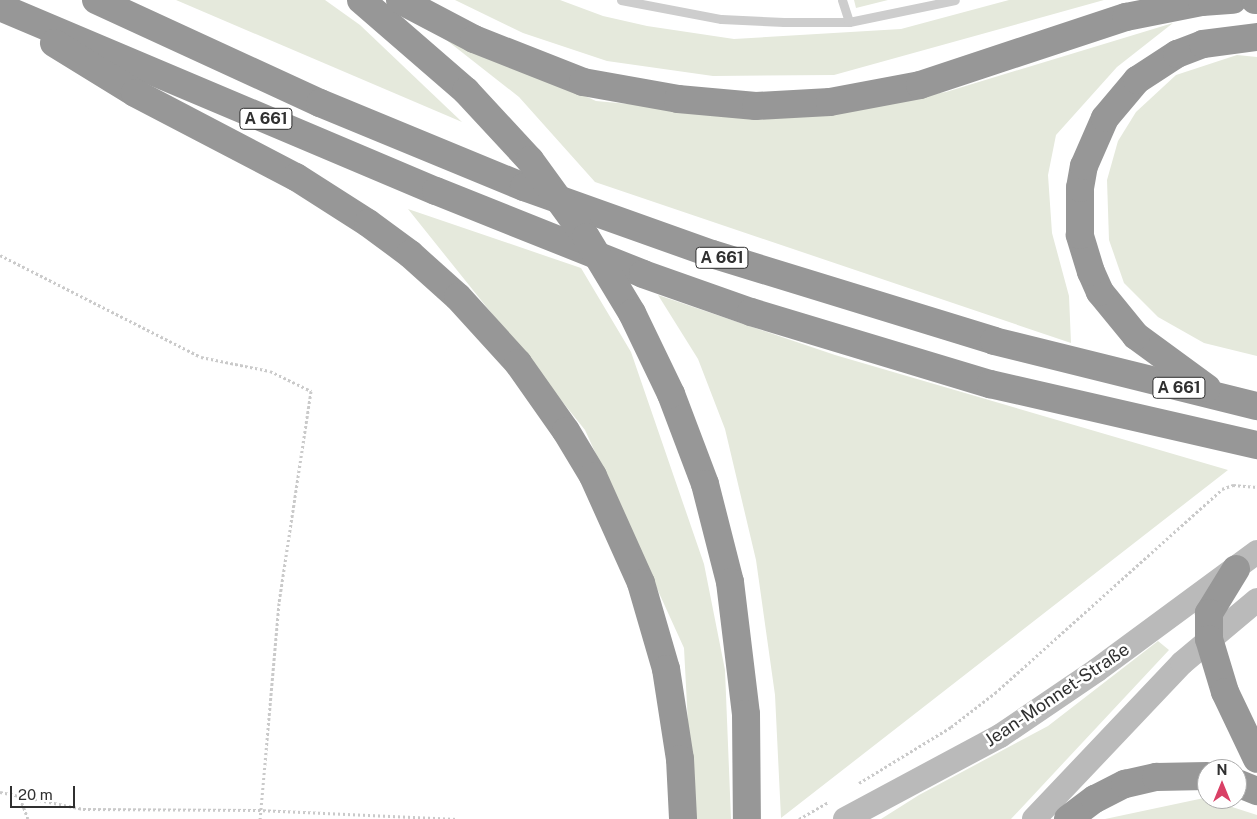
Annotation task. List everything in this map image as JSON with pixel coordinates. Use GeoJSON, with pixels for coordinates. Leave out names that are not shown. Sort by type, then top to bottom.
{"type":"FeatureCollection","features":[{"type":"Feature","properties":{"kind":"highway","name":"A 661"},"geometry":{"type":"LineString","coordinates":[[96,0],[320,103],[524,187],[712,254],[994,341],[1257,406]]}},
{"type":"Feature","properties":{"kind":"highway"},"geometry":{"type":"LineString","coordinates":[[361,0],[466,91],[530,160],[562,201],[610,274],[671,394],[705,484],[730,582],[746,714],[747,819]]}},
{"type":"Feature","properties":{"kind":"highway"},"geometry":{"type":"LineString","coordinates":[[400,0],[474,39],[583,82],[678,99],[775,106],[830,102],[920,85],[1126,17],[1202,2],[1233,0]]}},
{"type":"Feature","properties":{"kind":"highway","name":"A 661"},"geometry":{"type":"LineString","coordinates":[[0,8],[436,192],[643,274],[742,309],[990,384],[1257,445]]}},
{"type":"Feature","properties":{"kind":"highway"},"geometry":{"type":"LineString","coordinates":[[0,8],[135,94],[296,177],[368,223],[410,254],[458,297],[518,362],[566,431],[593,476],[640,583],[667,677],[680,759],[683,819]]}},
{"type":"Feature","properties":{"kind":"highway"},"geometry":{"type":"LineString","coordinates":[[1223,398],[1155,353],[1117,316],[1100,292],[1085,256],[1078,211],[1080,188],[1084,166],[1105,118],[1137,80],[1177,54],[1203,44],[1257,37]]}},
{"type":"Feature","properties":{"kind":"highway"},"geometry":{"type":"LineString","coordinates":[[1236,569],[1209,614],[1210,639],[1224,692],[1257,759]]}},
{"type":"Feature","properties":{"kind":"highway"},"geometry":{"type":"LineString","coordinates":[[1068,819],[1095,799],[1125,784],[1156,776],[1197,776]]}},
{"type":"Feature","properties":{"kind":"main road","name":"Jean-Monnet-Straße"},"geometry":{"type":"LineString","coordinates":[[838,810],[1000,736],[1236,569],[1257,552]]}},
{"type":"Feature","properties":{"kind":"main road"},"geometry":{"type":"LineString","coordinates":[[1034,819],[1145,700],[1210,639],[1257,600]]}},
{"type":"Feature","properties":{"kind":"lane"},"geometry":{"type":"LineString","coordinates":[[621,0],[721,19],[784,22],[849,22],[955,0]]}},
{"type":"Feature","properties":{"kind":"lane"},"geometry":{"type":"LineString","coordinates":[[842,0],[849,22]]}},
{"type":"Feature","properties":{"kind":"path"},"geometry":{"type":"LineString","coordinates":[[0,256],[202,358],[270,371],[311,391],[279,603],[258,810],[260,819]]}},
{"type":"Feature","properties":{"kind":"path"},"geometry":{"type":"LineString","coordinates":[[855,786],[951,727],[995,693],[1222,489],[1233,485],[1257,487]]}},
{"type":"Feature","properties":{"kind":"path"},"geometry":{"type":"LineString","coordinates":[[0,792],[20,798],[83,809],[258,810],[458,819]]}},
{"type":"Feature","properties":{"kind":"path"},"geometry":{"type":"LineString","coordinates":[[20,798],[28,819]]}},
{"type":"Feature","properties":{"kind":"path"},"geometry":{"type":"LineString","coordinates":[[799,819],[814,811],[838,810]]}},
{"type":"Feature","properties":{"kind":"shaded area"},"geometry":{"type":"Polygon","coordinates":[[[176,0],[325,0],[360,25],[462,122],[176,0]]]}},
{"type":"Feature","properties":{"kind":"shaded area"},"geometry":{"type":"Polygon","coordinates":[[[455,0],[560,0],[603,16],[647,26],[734,39],[901,29],[1009,0],[1104,0],[834,75],[713,76],[607,61],[523,33],[455,0]]]}},
{"type":"Feature","properties":{"kind":"shaded area"},"geometry":{"type":"Polygon","coordinates":[[[854,0],[888,0],[856,8],[854,0]]]}},
{"type":"Feature","properties":{"kind":"shaded area"},"geometry":{"type":"Polygon","coordinates":[[[1173,23],[1117,67],[1056,135],[1048,175],[1052,233],[1069,296],[1071,343],[595,182],[519,97],[426,24],[596,101],[782,118],[946,92],[1173,23]]]}},
{"type":"Feature","properties":{"kind":"shaded area"},"geometry":{"type":"Polygon","coordinates":[[[1237,55],[1257,57],[1257,356],[1204,343],[1158,317],[1124,283],[1109,240],[1107,180],[1118,141],[1136,112],[1176,75],[1237,55]]]}},
{"type":"Feature","properties":{"kind":"shaded area"},"geometry":{"type":"Polygon","coordinates":[[[408,209],[581,268],[631,352],[704,564],[725,670],[731,819],[693,819],[684,648],[585,430],[408,209]]]}},
{"type":"Feature","properties":{"kind":"shaded area"},"geometry":{"type":"Polygon","coordinates":[[[658,295],[835,355],[1228,470],[781,818],[775,695],[756,560],[725,429],[698,359],[658,295]]]}},
{"type":"Feature","properties":{"kind":"shaded area"},"geometry":{"type":"Polygon","coordinates":[[[1158,641],[1169,650],[1011,819],[881,819],[919,795],[1048,726],[1158,641]]]}},
{"type":"Feature","properties":{"kind":"shaded area"},"geometry":{"type":"Polygon","coordinates":[[[1197,799],[1197,809],[1238,809],[1257,815],[1257,819],[1105,819],[1197,799]]]}}]}
